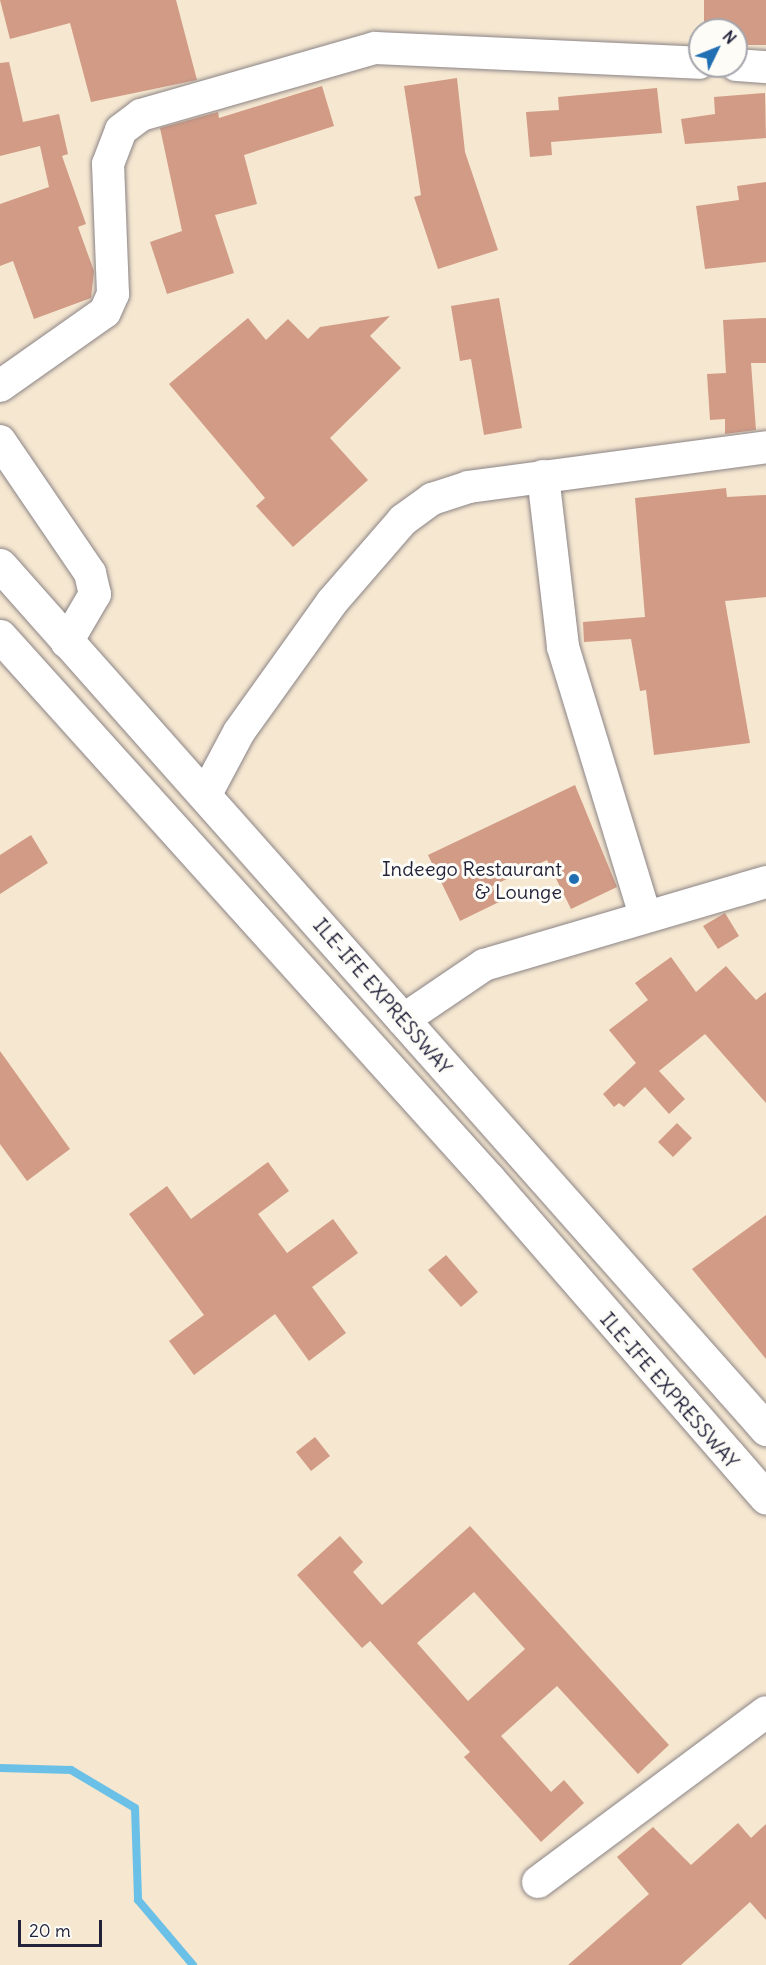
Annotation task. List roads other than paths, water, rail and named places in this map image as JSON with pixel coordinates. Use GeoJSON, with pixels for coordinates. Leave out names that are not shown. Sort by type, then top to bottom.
{"type":"FeatureCollection","features":[{"type":"Feature","properties":{"kind":"main road","name":"ILE-IFE EXPRESSWAY"},"geometry":{"type":"LineString","coordinates":[[0,565],[206,794],[766,1429]]}},
{"type":"Feature","properties":{"kind":"main road","name":"ILE-IFE EXPRESSWAY"},"geometry":{"type":"LineString","coordinates":[[0,636],[766,1498]]}},
{"type":"Feature","properties":{"kind":"main road"},"geometry":{"type":"LineString","coordinates":[[544,1246],[574,1213]]}},
{"type":"Feature","properties":{"kind":"street"},"geometry":{"type":"LineString","coordinates":[[0,386],[105,312],[112,294],[108,164],[121,130],[141,115],[375,48],[688,62]]}},
{"type":"Feature","properties":{"kind":"street"},"geometry":{"type":"LineString","coordinates":[[748,66],[766,67]]}},
{"type":"Feature","properties":{"kind":"street"},"geometry":{"type":"LineString","coordinates":[[0,441],[90,573],[95,594],[68,642]]}},
{"type":"Feature","properties":{"kind":"street"},"geometry":{"type":"LineString","coordinates":[[206,794],[259,704],[332,602],[403,520],[432,498],[468,487],[766,447]]}},
{"type":"Feature","properties":{"kind":"street"},"geometry":{"type":"LineString","coordinates":[[543,476],[563,647],[645,916]]}},
{"type":"Feature","properties":{"kind":"street"},"geometry":{"type":"LineString","coordinates":[[403,1020],[484,965],[766,882]]}},
{"type":"Feature","properties":{"kind":"street"},"geometry":{"type":"LineString","coordinates":[[538,1882],[766,1712]]}},
{"type":"Feature","properties":{"kind":"waterway"},"geometry":{"type":"LineString","coordinates":[[0,1768],[71,1770],[135,1808],[138,1900],[193,1965]]}},
{"type":"Feature","properties":{"kind":"place","name":"Indeego Restaurant & Lounge"},"geometry":{"type":"Point","coordinates":[574,879]}}]}
